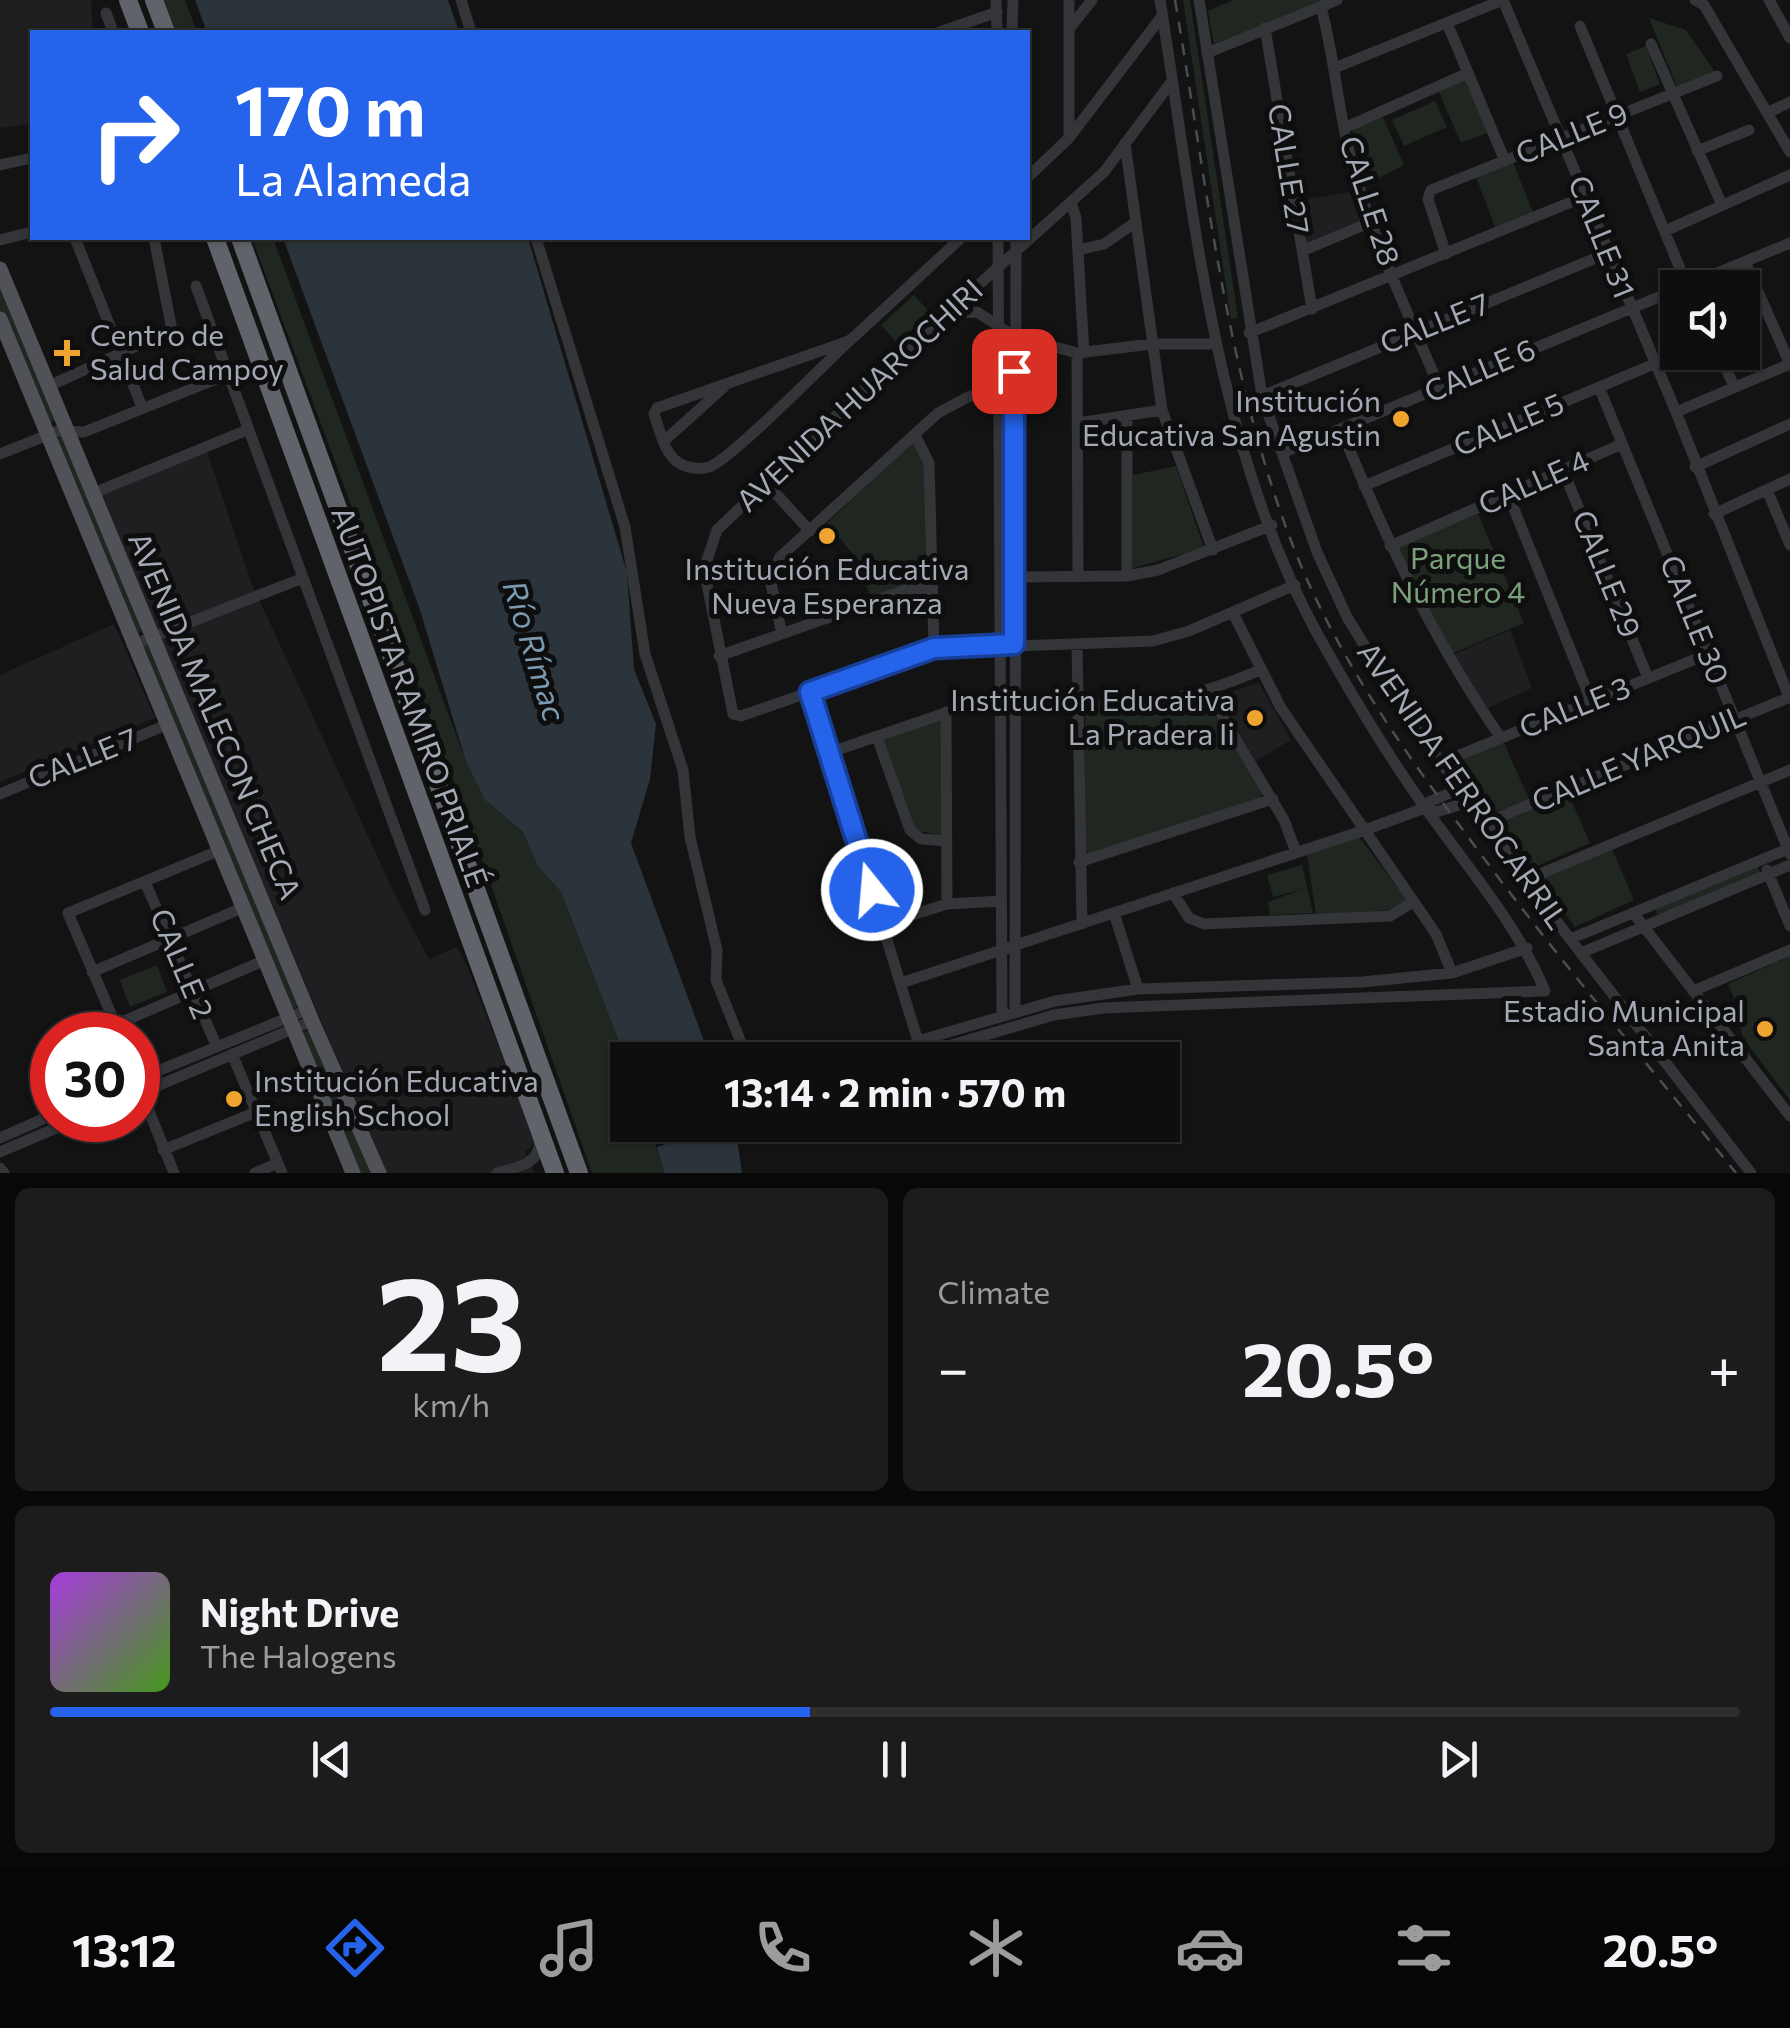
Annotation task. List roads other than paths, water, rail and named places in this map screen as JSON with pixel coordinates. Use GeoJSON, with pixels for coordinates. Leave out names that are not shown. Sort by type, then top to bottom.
{"type":"FeatureCollection","features":[{"type":"Feature","properties":{"kind":"highway"},"geometry":{"type":"LineString","coordinates":[[128,0],[139,30]]}},
{"type":"Feature","properties":{"kind":"highway"},"geometry":{"type":"LineString","coordinates":[[154,0],[165,30]]}},
{"type":"Feature","properties":{"kind":"highway","name":"AUTOPISTA RAMIRO PRIALÉ"},"geometry":{"type":"LineString","coordinates":[[217,240],[555,1173]]}},
{"type":"Feature","properties":{"kind":"highway","name":"AUTOPISTA RAMIRO PRIALÉ"},"geometry":{"type":"LineString","coordinates":[[241,240],[579,1173]]}},
{"type":"Feature","properties":{"kind":"main road","name":"AVENIDA MALECON CHECA"},"geometry":{"type":"LineString","coordinates":[[2,274],[309,1016],[379,1173]]}},
{"type":"Feature","properties":{"kind":"main road","name":"AVENIDA MALECON CHECA"},"geometry":{"type":"LineString","coordinates":[[0,319],[352,1173]]}},
{"type":"Feature","properties":{"kind":"street"},"geometry":{"type":"LineString","coordinates":[[461,0],[471,30]]}},
{"type":"Feature","properties":{"kind":"street"},"geometry":{"type":"LineString","coordinates":[[1012,0],[1012,30]]}},
{"type":"Feature","properties":{"kind":"street"},"geometry":{"type":"LineString","coordinates":[[1069,0],[1070,138]]}},
{"type":"Feature","properties":{"kind":"street"},"geometry":{"type":"LineString","coordinates":[[1069,29],[1092,0]]}},
{"type":"Feature","properties":{"kind":"street","name":"AVENIDA FERROCARRIL"},"geometry":{"type":"LineString","coordinates":[[537,240],[625,526],[644,654],[684,770],[690,836],[717,950],[716,980],[746,1055],[914,1056],[1054,1015],[1103,1008],[1545,992],[1527,948],[1426,808],[1358,703],[1295,586],[1216,344],[1160,0]]}},
{"type":"Feature","properties":{"kind":"street"},"geometry":{"type":"LineString","coordinates":[[1199,3],[1213,0]]}},
{"type":"Feature","properties":{"kind":"street"},"geometry":{"type":"LineString","coordinates":[[1208,53],[1338,0]]}},
{"type":"Feature","properties":{"kind":"street"},"geometry":{"type":"LineString","coordinates":[[1336,67],[1503,0]]}},
{"type":"Feature","properties":{"kind":"street","name":"CALLE 31"},"geometry":{"type":"LineString","coordinates":[[1503,0],[1676,412],[1789,697]]}},
{"type":"Feature","properties":{"kind":"street"},"geometry":{"type":"LineString","coordinates":[[1695,0],[1704,5],[1790,152]]}},
{"type":"Feature","properties":{"kind":"street"},"geometry":{"type":"LineString","coordinates":[[1769,0],[1790,38]]}},
{"type":"Feature","properties":{"kind":"street","name":"AVENIDA FERROCARRIL"},"geometry":{"type":"LineString","coordinates":[[1199,3],[1262,396],[1347,618],[1367,656],[1570,939],[1751,1173]]}},
{"type":"Feature","properties":{"kind":"street"},"geometry":{"type":"LineString","coordinates":[[944,30],[996,6]]}},
{"type":"Feature","properties":{"kind":"street","name":"CALLE 28"},"geometry":{"type":"LineString","coordinates":[[1322,8],[1336,67],[1344,128],[1371,222],[1439,388]]}},
{"type":"Feature","properties":{"kind":"street"},"geometry":{"type":"LineString","coordinates":[[106,12],[112,30]]}},
{"type":"Feature","properties":{"kind":"street"},"geometry":{"type":"LineString","coordinates":[[1030,175],[1070,138],[1162,16]]}},
{"type":"Feature","properties":{"kind":"street"},"geometry":{"type":"LineString","coordinates":[[1448,22],[1505,160]]}},
{"type":"Feature","properties":{"kind":"street"},"geometry":{"type":"LineString","coordinates":[[1580,26],[1678,270]]}},
{"type":"Feature","properties":{"kind":"street","name":"CALLE 27"},"geometry":{"type":"LineString","coordinates":[[1265,28],[1312,309]]}},
{"type":"Feature","properties":{"kind":"street"},"geometry":{"type":"LineString","coordinates":[[1651,44],[1722,206]]}},
{"type":"Feature","properties":{"kind":"street"},"geometry":{"type":"LineString","coordinates":[[1344,128],[1468,72]]}},
{"type":"Feature","properties":{"kind":"street","name":"CALLE 9"},"geometry":{"type":"LineString","coordinates":[[1446,254],[1428,194],[1716,76]]}},
{"type":"Feature","properties":{"kind":"street","name":"AVENIDA HUAROCHIRI"},"geometry":{"type":"LineString","coordinates":[[1030,239],[1104,172],[1172,81]]}},
{"type":"Feature","properties":{"kind":"street"},"geometry":{"type":"LineString","coordinates":[[1767,113],[1790,102]]}},
{"type":"Feature","properties":{"kind":"street"},"geometry":{"type":"LineString","coordinates":[[1697,151],[1749,130]]}},
{"type":"Feature","properties":{"kind":"street"},"geometry":{"type":"LineString","coordinates":[[1125,143],[1162,410],[1213,550]]}},
{"type":"Feature","properties":{"kind":"street"},"geometry":{"type":"LineString","coordinates":[[0,165],[30,158]]}},
{"type":"Feature","properties":{"kind":"street"},"geometry":{"type":"LineString","coordinates":[[1664,231],[1790,175]]}},
{"type":"Feature","properties":{"kind":"street"},"geometry":{"type":"LineString","coordinates":[[1249,333],[1586,196]]}},
{"type":"Feature","properties":{"kind":"street"},"geometry":{"type":"LineString","coordinates":[[1071,202],[1078,250],[1080,353],[1078,575]]}},
{"type":"Feature","properties":{"kind":"street"},"geometry":{"type":"LineString","coordinates":[[1078,250],[1104,244],[1136,222]]}},
{"type":"Feature","properties":{"kind":"street"},"geometry":{"type":"LineString","coordinates":[[1302,251],[1371,222]]}},
{"type":"Feature","properties":{"kind":"street"},"geometry":{"type":"LineString","coordinates":[[0,240],[30,232]]}},
{"type":"Feature","properties":{"kind":"street"},"geometry":{"type":"LineString","coordinates":[[79,240],[142,407]]}},
{"type":"Feature","properties":{"kind":"street"},"geometry":{"type":"LineString","coordinates":[[49,386],[170,333],[173,324],[154,240]]}},
{"type":"Feature","properties":{"kind":"street","name":"AVENIDA HUAROCHIRI"},"geometry":{"type":"LineString","coordinates":[[664,441],[679,462],[712,466],[959,240]]}},
{"type":"Feature","properties":{"kind":"street"},"geometry":{"type":"LineString","coordinates":[[998,240],[1001,901],[1009,1013]]}},
{"type":"Feature","properties":{"kind":"street"},"geometry":{"type":"LineString","coordinates":[[1009,1013],[1016,946],[1016,240]]}},
{"type":"Feature","properties":{"kind":"street","name":"AVENIDA HUAROCHIRI"},"geometry":{"type":"LineString","coordinates":[[810,692],[741,716],[733,714],[704,569],[717,530],[1029,240]]}},
{"type":"Feature","properties":{"kind":"street","name":"CALLE 6"},"geometry":{"type":"LineString","coordinates":[[1726,270],[1790,243]]}},
{"type":"Feature","properties":{"kind":"street","name":"CALLE 7"},"geometry":{"type":"LineString","coordinates":[[1262,396],[1608,253]]}},
{"type":"Feature","properties":{"kind":"street"},"geometry":{"type":"LineString","coordinates":[[1676,412],[1790,364],[1745,262]]}},
{"type":"Feature","properties":{"kind":"street"},"geometry":{"type":"LineString","coordinates":[[196,286],[425,910]]}},
{"type":"Feature","properties":{"kind":"street","name":"CALLE 6"},"geometry":{"type":"LineString","coordinates":[[1282,453],[1660,297]]}},
{"type":"Feature","properties":{"kind":"street"},"geometry":{"type":"LineString","coordinates":[[946,313],[972,311],[1014,336],[1080,353],[1152,344],[1216,344]]}},
{"type":"Feature","properties":{"kind":"street"},"geometry":{"type":"LineString","coordinates":[[728,383],[664,441],[655,410],[728,383],[850,341]]}},
{"type":"Feature","properties":{"kind":"street","name":"CALLE 5"},"geometry":{"type":"LineString","coordinates":[[1364,486],[1654,364]]}},
{"type":"Feature","properties":{"kind":"street"},"geometry":{"type":"LineString","coordinates":[[1726,370],[1734,386]]}},
{"type":"Feature","properties":{"kind":"street"},"geometry":{"type":"LineString","coordinates":[[0,454],[47,435],[84,432],[229,374]]}},
{"type":"Feature","properties":{"kind":"street","name":"CALLE 30"},"geometry":{"type":"LineString","coordinates":[[1599,386],[1789,850]]}},
{"type":"Feature","properties":{"kind":"street"},"geometry":{"type":"LineString","coordinates":[[782,634],[771,569],[954,402],[999,396]]}},
{"type":"Feature","properties":{"kind":"street"},"geometry":{"type":"LineString","coordinates":[[1078,423],[1162,410]]}},
{"type":"Feature","properties":{"kind":"street"},"geometry":{"type":"LineString","coordinates":[[1127,416],[1127,576]]}},
{"type":"Feature","properties":{"kind":"street"},"geometry":{"type":"LineString","coordinates":[[1695,467],[1790,424]]}},
{"type":"Feature","properties":{"kind":"street"},"geometry":{"type":"LineString","coordinates":[[1342,429],[1390,546],[1431,627],[1501,738]]}},
{"type":"Feature","properties":{"kind":"street"},"geometry":{"type":"LineString","coordinates":[[91,494],[247,430]]}},
{"type":"Feature","properties":{"kind":"street"},"geometry":{"type":"LineString","coordinates":[[915,435],[929,463],[934,648]]}},
{"type":"Feature","properties":{"kind":"street","name":"CALLE 4"},"geometry":{"type":"LineString","coordinates":[[1390,546],[1622,444]]}},
{"type":"Feature","properties":{"kind":"street","name":"CALLE 29"},"geometry":{"type":"LineString","coordinates":[[1563,470],[1648,678]]}},
{"type":"Feature","properties":{"kind":"street"},"geometry":{"type":"LineString","coordinates":[[1714,514],[1790,480]]}},
{"type":"Feature","properties":{"kind":"street"},"geometry":{"type":"LineString","coordinates":[[766,483],[810,531]]}},
{"type":"Feature","properties":{"kind":"street"},"geometry":{"type":"LineString","coordinates":[[1767,490],[1790,544]]}},
{"type":"Feature","properties":{"kind":"street"},"geometry":{"type":"LineString","coordinates":[[1508,494],[1590,702]]}},
{"type":"Feature","properties":{"kind":"street"},"geometry":{"type":"LineString","coordinates":[[999,577],[1127,576],[1213,550],[1272,525]]}},
{"type":"Feature","properties":{"kind":"street"},"geometry":{"type":"LineString","coordinates":[[132,645],[304,578]]}},
{"type":"Feature","properties":{"kind":"street"},"geometry":{"type":"LineString","coordinates":[[1295,586],[1153,641],[934,648],[810,692],[918,1041],[1009,1013],[1138,989],[1362,982],[1452,973],[1527,948]]}},
{"type":"Feature","properties":{"kind":"street"},"geometry":{"type":"LineString","coordinates":[[719,656],[909,589],[932,588]]}},
{"type":"Feature","properties":{"kind":"street"},"geometry":{"type":"LineString","coordinates":[[1233,612],[1260,670],[1362,831],[1436,934],[1452,973]]}},
{"type":"Feature","properties":{"kind":"street"},"geometry":{"type":"LineString","coordinates":[[1078,644],[1082,924]]}},
{"type":"Feature","properties":{"kind":"street","name":"CALLE 3"},"geometry":{"type":"LineString","coordinates":[[1442,762],[1708,654]]}},
{"type":"Feature","properties":{"kind":"street"},"geometry":{"type":"LineString","coordinates":[[1078,705],[1154,704],[1208,692],[1260,670]]}},
{"type":"Feature","properties":{"kind":"street"},"geometry":{"type":"LineString","coordinates":[[1208,692],[1272,800],[1296,852]]}},
{"type":"Feature","properties":{"kind":"street","name":"CALLE YARQUIL"},"geometry":{"type":"LineString","coordinates":[[1487,822],[1789,697]]}},
{"type":"Feature","properties":{"kind":"street"},"geometry":{"type":"LineString","coordinates":[[830,752],[946,712],[1001,707]]}},
{"type":"Feature","properties":{"kind":"street"},"geometry":{"type":"LineString","coordinates":[[946,712],[947,904]]}},
{"type":"Feature","properties":{"kind":"street","name":"CALLE 7"},"geometry":{"type":"LineString","coordinates":[[0,794],[166,725]]}},
{"type":"Feature","properties":{"kind":"street"},"geometry":{"type":"LineString","coordinates":[[877,737],[910,830],[921,839],[946,841]]}},
{"type":"Feature","properties":{"kind":"street"},"geometry":{"type":"LineString","coordinates":[[1528,880],[1790,770]]}},
{"type":"Feature","properties":{"kind":"street"},"geometry":{"type":"LineString","coordinates":[[901,983],[1362,831],[1426,808],[1430,802],[1462,788]]}},
{"type":"Feature","properties":{"kind":"street"},"geometry":{"type":"LineString","coordinates":[[1079,862],[1272,800]]}},
{"type":"Feature","properties":{"kind":"street"},"geometry":{"type":"LineString","coordinates":[[1426,808],[1436,812],[1472,801]]}},
{"type":"Feature","properties":{"kind":"street"},"geometry":{"type":"LineString","coordinates":[[1570,939],[1789,850]]}},
{"type":"Feature","properties":{"kind":"street"},"geometry":{"type":"LineString","coordinates":[[110,1012],[68,913],[218,851]]}},
{"type":"Feature","properties":{"kind":"street"},"geometry":{"type":"LineString","coordinates":[[1762,860],[1790,926]]}},
{"type":"Feature","properties":{"kind":"street"},"geometry":{"type":"LineString","coordinates":[[1581,953],[1790,864]]}},
{"type":"Feature","properties":{"kind":"street","name":"CALLE 2"},"geometry":{"type":"LineString","coordinates":[[145,882],[217,1046]]}},
{"type":"Feature","properties":{"kind":"street"},"geometry":{"type":"LineString","coordinates":[[1173,894],[1189,918],[1204,924],[1390,916],[1413,902]]}},
{"type":"Feature","properties":{"kind":"street"},"geometry":{"type":"LineString","coordinates":[[883,924],[947,904],[1001,901]]}},
{"type":"Feature","properties":{"kind":"street"},"geometry":{"type":"LineString","coordinates":[[92,972],[242,908]]}},
{"type":"Feature","properties":{"kind":"street"},"geometry":{"type":"LineString","coordinates":[[1114,913],[1138,989]]}},
{"type":"Feature","properties":{"kind":"street"},"geometry":{"type":"LineString","coordinates":[[1634,914],[1790,1116]]}},
{"type":"Feature","properties":{"kind":"street"},"geometry":{"type":"LineString","coordinates":[[1693,991],[1790,950]]}},
{"type":"Feature","properties":{"kind":"street"},"geometry":{"type":"LineString","coordinates":[[153,1012],[263,961]]}},
{"type":"Feature","properties":{"kind":"street"},"geometry":{"type":"LineString","coordinates":[[160,1077],[232,1054],[309,1016]]}},
{"type":"Feature","properties":{"kind":"street"},"geometry":{"type":"LineString","coordinates":[[160,1073],[217,1046],[290,1024]]}},
{"type":"Feature","properties":{"kind":"street","name":"CALLE 2"},"geometry":{"type":"LineString","coordinates":[[232,1054],[280,1168]]}},
{"type":"Feature","properties":{"kind":"street"},"geometry":{"type":"LineString","coordinates":[[164,1150],[256,1112]]}},
{"type":"Feature","properties":{"kind":"street"},"geometry":{"type":"LineString","coordinates":[[0,1138],[30,1125]]}},
{"type":"Feature","properties":{"kind":"street"},"geometry":{"type":"LineString","coordinates":[[497,1173],[536,1158],[539,1133]]}},
{"type":"Feature","properties":{"kind":"street"},"geometry":{"type":"LineString","coordinates":[[0,1152],[30,1139]]}},
{"type":"Feature","properties":{"kind":"street"},"geometry":{"type":"LineString","coordinates":[[160,1140],[174,1173]]}},
{"type":"Feature","properties":{"kind":"street"},"geometry":{"type":"LineString","coordinates":[[255,1173],[280,1168]]}},
{"type":"Feature","properties":{"kind":"water"},"geometry":{"type":"Polygon","coordinates":[[[195,0],[448,0],[458,30],[206,30],[195,0]]]}},
{"type":"Feature","properties":{"kind":"water","name":"Río Rímac"},"geometry":{"type":"Polygon","coordinates":[[[284,240],[529,240],[627,573],[634,669],[656,724],[650,779],[631,843],[704,1042],[619,1042],[561,892],[537,865],[523,832],[485,800],[466,762],[420,610],[284,240]]]}},
{"type":"Feature","properties":{"kind":"water"},"geometry":{"type":"Polygon","coordinates":[[[672,1142],[737,1142],[742,1173],[664,1173],[657,1147],[672,1142]]]}},
{"type":"Feature","properties":{"kind":"railway"},"geometry":{"type":"LineString","coordinates":[[1175,0],[1234,344],[1270,480],[1309,584],[1368,694],[1438,797],[1563,961],[1736,1173]]}},
{"type":"Feature","properties":{"kind":"place","name":"Centro de Salud Campoy"},"geometry":{"type":"Point","coordinates":[67,353]}},
{"type":"Feature","properties":{"kind":"place","name":"Institución Educativa San Agustin"},"geometry":{"type":"Point","coordinates":[1401,419]}},
{"type":"Feature","properties":{"kind":"place","name":"Institución Educativa Nueva Esperanza"},"geometry":{"type":"Point","coordinates":[827,536]}},
{"type":"Feature","properties":{"kind":"place","name":"Institución Educativa La Pradera Ii"},"geometry":{"type":"Point","coordinates":[1255,718]}},
{"type":"Feature","properties":{"kind":"place","name":"Estadio Municipal Santa Anita"},"geometry":{"type":"Point","coordinates":[1765,1029]}},
{"type":"Feature","properties":{"kind":"place","name":"Institución Educativa English School"},"geometry":{"type":"Point","coordinates":[234,1099]}},
{"type":"Feature","properties":{"kind":"park label","name":"Parque Número 4"},"geometry":{"type":"Point","coordinates":[1458,576]}}]}
